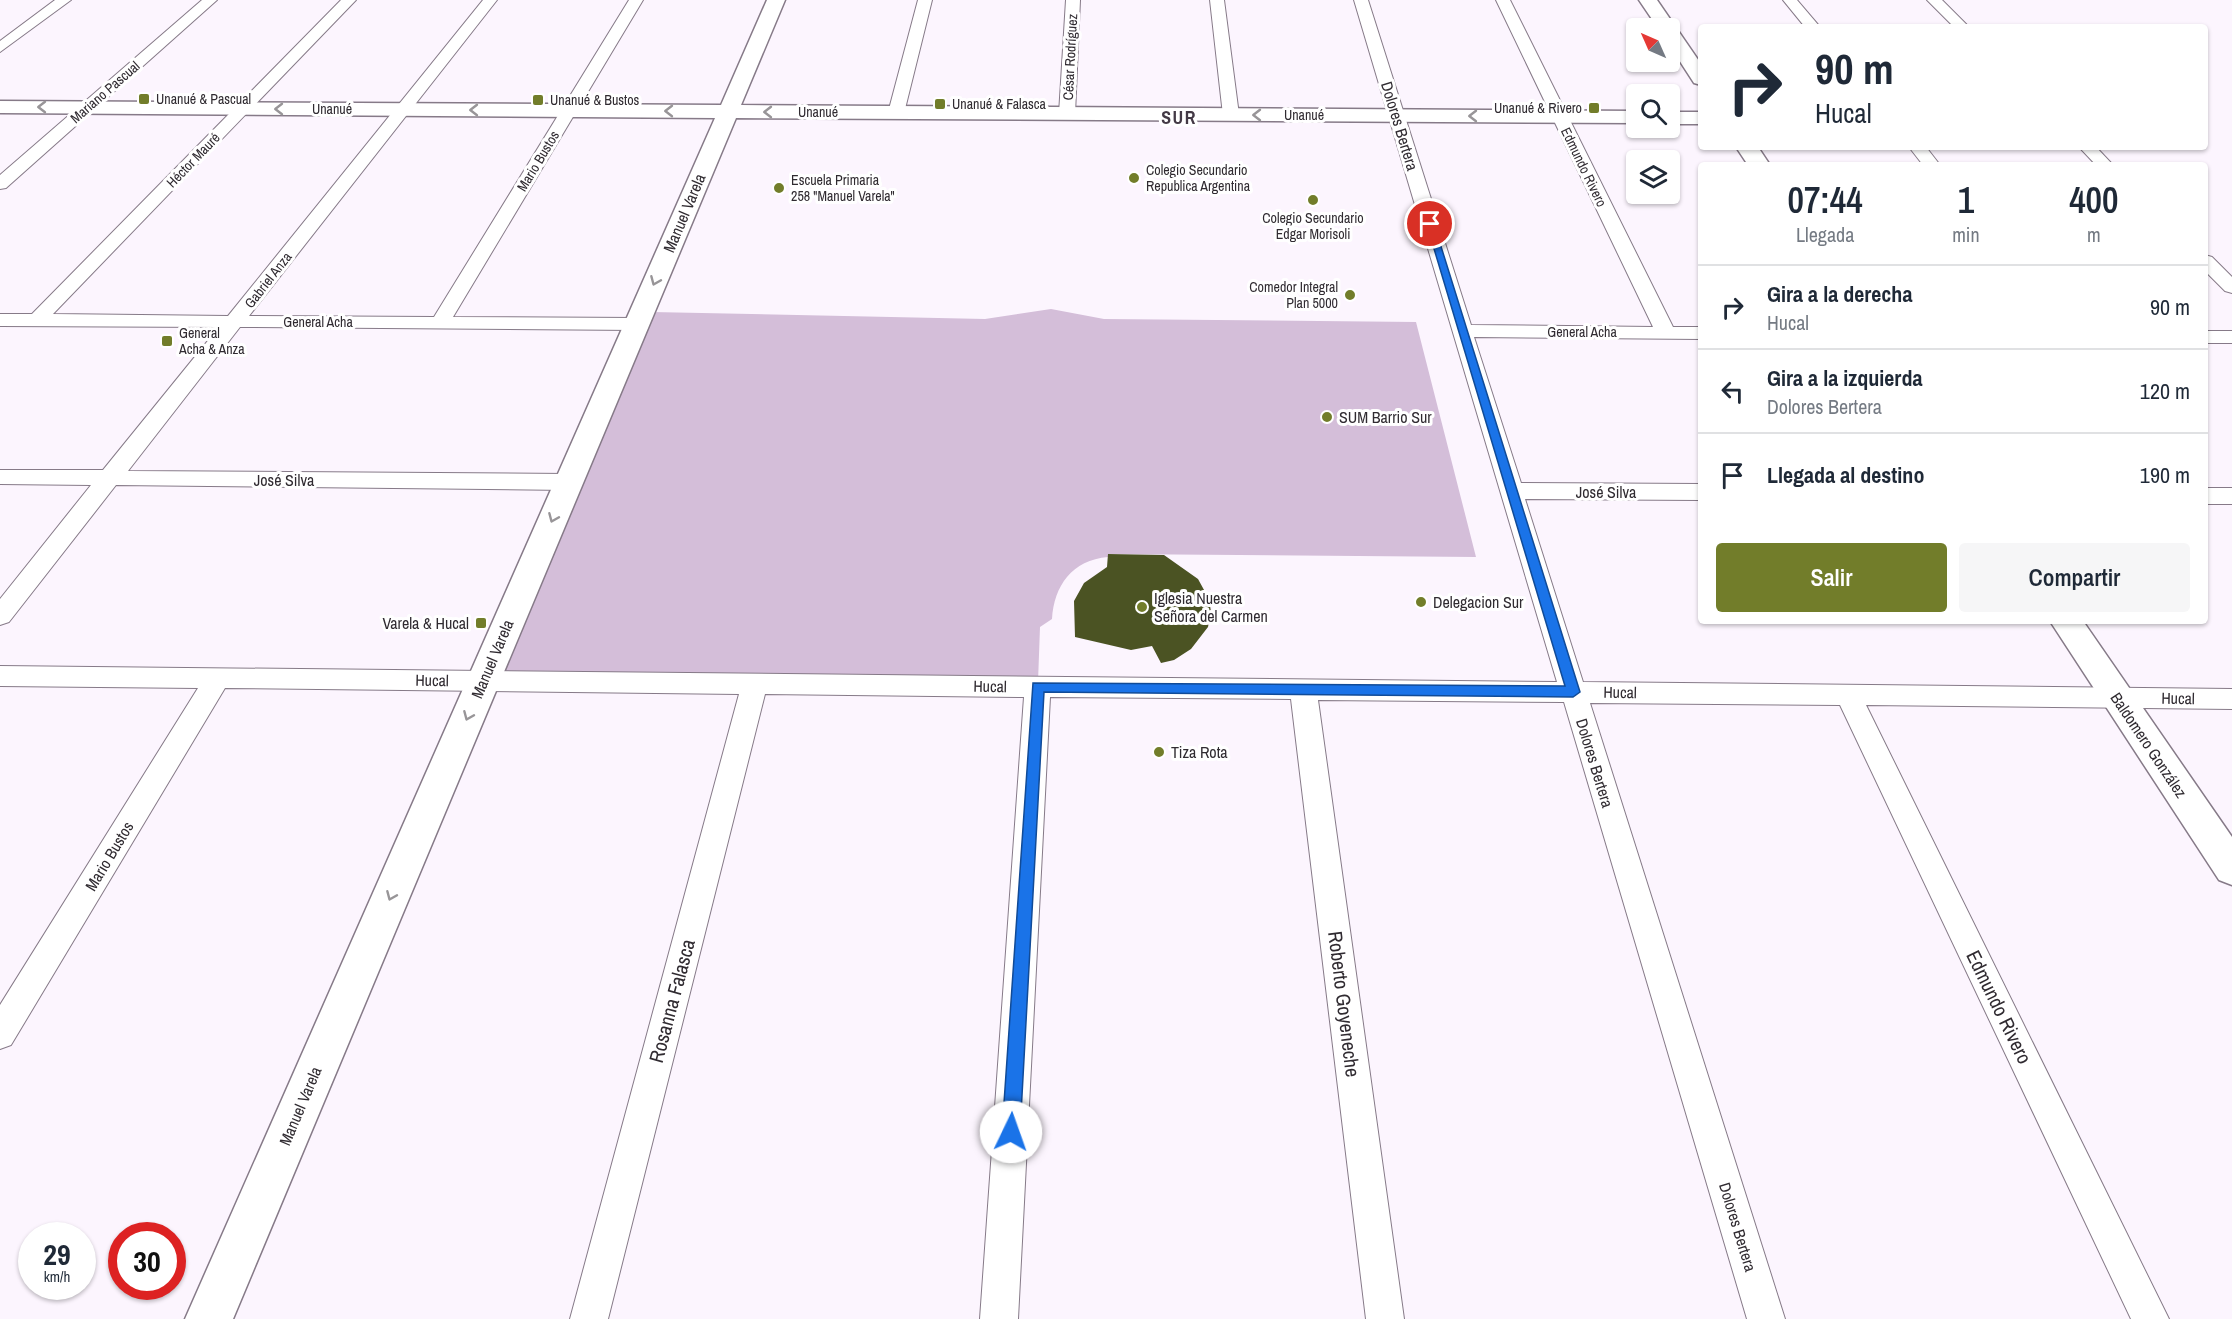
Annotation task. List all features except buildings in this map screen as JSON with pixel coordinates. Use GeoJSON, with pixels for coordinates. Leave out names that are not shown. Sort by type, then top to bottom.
{"type":"FeatureCollection","features":[{"type":"Feature","properties":{"kind":"street"},"geometry":{"type":"LineString","coordinates":[[0,48],[64,0]]}},
{"type":"Feature","properties":{"kind":"street","name":"Mariano Pascual"},"geometry":{"type":"LineString","coordinates":[[0,184],[210,0]]}},
{"type":"Feature","properties":{"kind":"street","name":"Héctor Mauré"},"geometry":{"type":"LineString","coordinates":[[37,320],[349,0]]}},
{"type":"Feature","properties":{"kind":"street","name":"Gabriel Anza"},"geometry":{"type":"LineString","coordinates":[[0,616],[490,0]]}},
{"type":"Feature","properties":{"kind":"street","name":"Mario Bustos"},"geometry":{"type":"LineString","coordinates":[[440,323],[636,0]]}},
{"type":"Feature","properties":{"kind":"street","name":"Manuel Varela"},"geometry":{"type":"LineString","coordinates":[[208,1319],[776,0]]}},
{"type":"Feature","properties":{"kind":"street"},"geometry":{"type":"LineString","coordinates":[[897,113],[925,0]]}},
{"type":"Feature","properties":{"kind":"street","name":"César Rodríguez"},"geometry":{"type":"LineString","coordinates":[[1067,114],[1073,0]]}},
{"type":"Feature","properties":{"kind":"street"},"geometry":{"type":"LineString","coordinates":[[1217,0],[1231,115]]}},
{"type":"Feature","properties":{"kind":"street","name":"Dolores Bertera"},"geometry":{"type":"LineString","coordinates":[[1361,0],[1766,1319]]}},
{"type":"Feature","properties":{"kind":"street","name":"Edmundo Rivero"},"geometry":{"type":"LineString","coordinates":[[1503,0],[1666,333]]}},
{"type":"Feature","properties":{"kind":"street"},"geometry":{"type":"LineString","coordinates":[[1648,0],[1660,18]]}},
{"type":"Feature","properties":{"kind":"street"},"geometry":{"type":"LineString","coordinates":[[1790,0],[1810,24]]}},
{"type":"Feature","properties":{"kind":"street"},"geometry":{"type":"LineString","coordinates":[[1934,0],[1959,24]]}},
{"type":"Feature","properties":{"kind":"street"},"geometry":{"type":"LineString","coordinates":[[1680,48],[1698,75]]}},
{"type":"Feature","properties":{"kind":"street","name":"Unanué"},"geometry":{"type":"LineString","coordinates":[[0,107],[1626,117]]}},
{"type":"Feature","properties":{"kind":"street"},"geometry":{"type":"LineString","coordinates":[[1680,118],[1698,118]]}},
{"type":"Feature","properties":{"kind":"street"},"geometry":{"type":"LineString","coordinates":[[1920,150],[1930,162]]}},
{"type":"Feature","properties":{"kind":"street"},"geometry":{"type":"LineString","coordinates":[[2090,150],[2102,162]]}},
{"type":"Feature","properties":{"kind":"street"},"geometry":{"type":"LineString","coordinates":[[2208,264],[2232,287]]}},
{"type":"Feature","properties":{"kind":"street","name":"General Acha"},"geometry":{"type":"LineString","coordinates":[[0,320],[636,324]]}},
{"type":"Feature","properties":{"kind":"street","name":"General Acha"},"geometry":{"type":"LineString","coordinates":[[1463,332],[1698,333]]}},
{"type":"Feature","properties":{"kind":"street"},"geometry":{"type":"LineString","coordinates":[[2208,337],[2232,337]]}},
{"type":"Feature","properties":{"kind":"street","name":"José Silva"},"geometry":{"type":"LineString","coordinates":[[0,477],[568,482]]}},
{"type":"Feature","properties":{"kind":"street","name":"José Silva"},"geometry":{"type":"LineString","coordinates":[[1512,491],[1698,492]]}},
{"type":"Feature","properties":{"kind":"street"},"geometry":{"type":"LineString","coordinates":[[2208,496],[2232,496]]}},
{"type":"Feature","properties":{"kind":"street","name":"Baldomero González"},"geometry":{"type":"LineString","coordinates":[[2068,624],[2232,868]]}},
{"type":"Feature","properties":{"kind":"street","name":"Hucal"},"geometry":{"type":"LineString","coordinates":[[0,676],[2232,699]]}},
{"type":"Feature","properties":{"kind":"street","name":"Mario Bustos"},"geometry":{"type":"LineString","coordinates":[[0,1034],[218,678]]}},
{"type":"Feature","properties":{"kind":"street","name":"Rosanna Falasca"},"geometry":{"type":"LineString","coordinates":[[589,1319],[755,683]]}},
{"type":"Feature","properties":{"kind":"street"},"geometry":{"type":"LineString","coordinates":[[999,1319],[1038,687]]}},
{"type":"Feature","properties":{"kind":"street","name":"Roberto Goyeneche"},"geometry":{"type":"LineString","coordinates":[[1303,689],[1384,1319]]}},
{"type":"Feature","properties":{"kind":"street","name":"Edmundo Rivero"},"geometry":{"type":"LineString","coordinates":[[1848,695],[2150,1319]]}},
{"type":"Feature","properties":{"kind":"shaded area"},"geometry":{"type":"Polygon","coordinates":[[[1051,309],[1104,319],[1416,322],[1476,557],[1108,554],[1108,557],[1084,563],[1075,569],[1061,586],[1052,619],[1040,627],[1038,682],[494,678],[652,312],[985,319],[1051,309]]]}},
{"type":"Feature","properties":{"kind":"place","name":"Unanué & Pascual"},"geometry":{"type":"Point","coordinates":[144,99]}},
{"type":"Feature","properties":{"kind":"place","name":"Unanué & Bustos"},"geometry":{"type":"Point","coordinates":[538,100]}},
{"type":"Feature","properties":{"kind":"place","name":"Unanué & Falasca"},"geometry":{"type":"Point","coordinates":[940,104]}},
{"type":"Feature","properties":{"kind":"place","name":"Unanué & Rivero"},"geometry":{"type":"Point","coordinates":[1594,108]}},
{"type":"Feature","properties":{"kind":"place","name":"Colegio Secundario Republica Argentina"},"geometry":{"type":"Point","coordinates":[1134,178]}},
{"type":"Feature","properties":{"kind":"place","name":"Escuela Primaria 258 \"Manuel Varela\""},"geometry":{"type":"Point","coordinates":[779,188]}},
{"type":"Feature","properties":{"kind":"place","name":"Colegio Secundario Edgar Morisoli"},"geometry":{"type":"Point","coordinates":[1313,200]}},
{"type":"Feature","properties":{"kind":"place","name":"Comedor Integral Plan 5000"},"geometry":{"type":"Point","coordinates":[1350,295]}},
{"type":"Feature","properties":{"kind":"place","name":"General Acha & Anza"},"geometry":{"type":"Point","coordinates":[167,341]}},
{"type":"Feature","properties":{"kind":"place","name":"SUM Barrio Sur"},"geometry":{"type":"Point","coordinates":[1327,417]}},
{"type":"Feature","properties":{"kind":"place","name":"Delegacion Sur"},"geometry":{"type":"Point","coordinates":[1421,602]}},
{"type":"Feature","properties":{"kind":"place","name":"Iglesia Nuestra Señora del Carmen"},"geometry":{"type":"Point","coordinates":[1142,607]}},
{"type":"Feature","properties":{"kind":"place","name":"Varela & Hucal"},"geometry":{"type":"Point","coordinates":[481,623]}},
{"type":"Feature","properties":{"kind":"place","name":"Tiza Rota"},"geometry":{"type":"Point","coordinates":[1159,752]}},
{"type":"Feature","properties":{"kind":"district","name":"SUR"},"geometry":{"type":"Point","coordinates":[1179,118]}},
{"type":"Feature","properties":{"kind":"route"},"geometry":{"type":"LineString","coordinates":[[1011,1132],[1038,687],[1573,692],[1430,224]]}}]}
